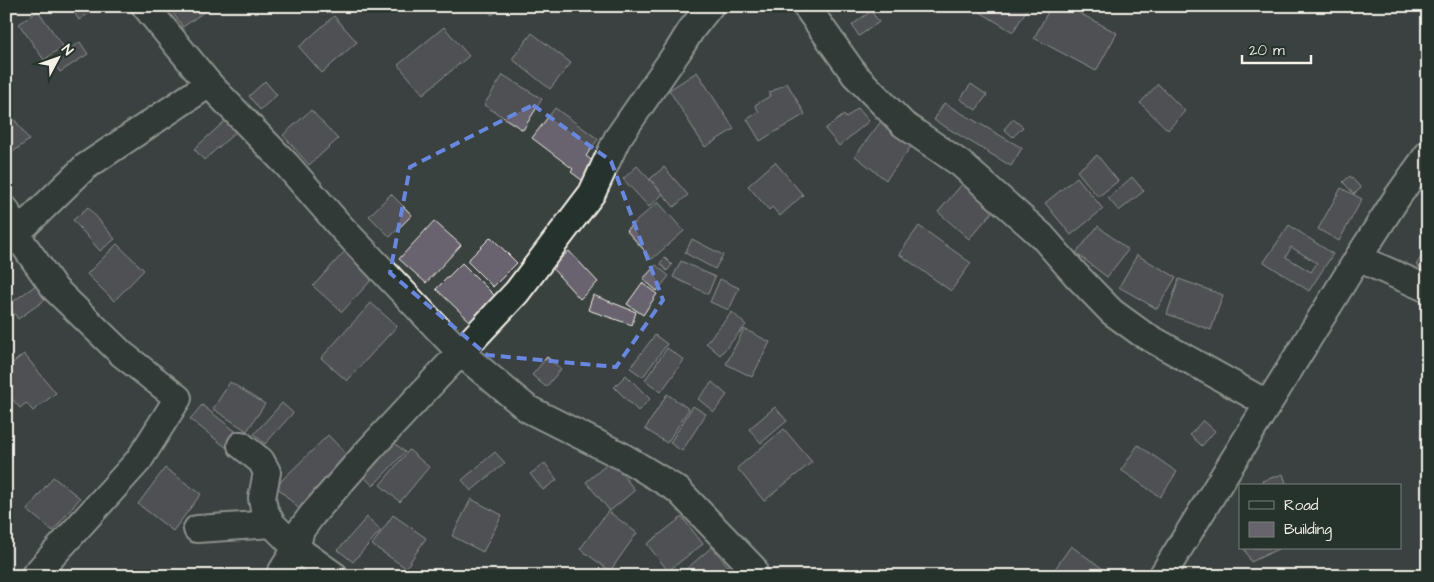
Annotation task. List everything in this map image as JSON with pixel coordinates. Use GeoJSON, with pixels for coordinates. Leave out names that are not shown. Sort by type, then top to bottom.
{"type":"FeatureCollection","features":[{"type":"Feature","properties":{"kind":"street"},"geometry":{"type":"LineString","coordinates":[[145,6],[209,84],[287,165],[340,227],[461,353],[528,409],[622,456],[678,490],[756,573]]}},
{"type":"Feature","properties":{"kind":"street"},"geometry":{"type":"LineString","coordinates":[[279,576],[296,548],[301,530],[312,515],[369,450],[517,292],[592,193],[617,139],[691,30],[710,6]]}},
{"type":"Feature","properties":{"kind":"street"},"geometry":{"type":"LineString","coordinates":[[806,6],[856,75],[902,124],[961,164],[1042,236],[1112,312],[1140,333],[1268,404]]}},
{"type":"Feature","properties":{"kind":"street"},"geometry":{"type":"LineString","coordinates":[[11,239],[85,167],[209,84]]}},
{"type":"Feature","properties":{"kind":"street"},"geometry":{"type":"LineString","coordinates":[[1162,576],[1358,258],[1428,154]]}},
{"type":"Feature","properties":{"kind":"street"},"geometry":{"type":"LineString","coordinates":[[6,210],[11,239],[55,288],[122,354],[178,398],[139,460],[34,576]]}},
{"type":"Feature","properties":{"kind":"street"},"geometry":{"type":"LineString","coordinates":[[1358,258],[1428,289]]}},
{"type":"Feature","properties":{"kind":"street"},"geometry":{"type":"LineString","coordinates":[[241,445],[261,461],[266,472],[262,498],[264,509],[272,524],[296,548],[335,576]]}},
{"type":"Feature","properties":{"kind":"street"},"geometry":{"type":"LineString","coordinates":[[197,528],[272,524]]}},
{"type":"Feature","properties":{"kind":"highlighted area"},"geometry":{"type":"Polygon","coordinates":[[[533,105],[611,161],[663,300],[616,367],[487,355],[390,273],[410,167],[533,105]]]}},
{"type":"Feature","properties":{"kind":"building"},"geometry":{"type":"Polygon","coordinates":[[[70,6],[99,6],[79,20],[70,6]]]}},
{"type":"Feature","properties":{"kind":"building"},"geometry":{"type":"Polygon","coordinates":[[[168,6],[212,6],[183,27],[168,6]]]}},
{"type":"Feature","properties":{"kind":"building"},"geometry":{"type":"Polygon","coordinates":[[[484,6],[503,6],[492,15],[484,6]]]}},
{"type":"Feature","properties":{"kind":"building"},"geometry":{"type":"Polygon","coordinates":[[[983,6],[1029,6],[1013,32],[980,12],[983,6]]]}},
{"type":"Feature","properties":{"kind":"building"},"geometry":{"type":"Polygon","coordinates":[[[1051,6],[1066,6],[1117,33],[1096,71],[1034,38],[1051,6]]]}},
{"type":"Feature","properties":{"kind":"building"},"geometry":{"type":"Polygon","coordinates":[[[38,11],[63,46],[44,60],[19,24],[38,11]]]}},
{"type":"Feature","properties":{"kind":"building"},"geometry":{"type":"Polygon","coordinates":[[[871,11],[879,22],[859,36],[852,25],[871,11]]]}},
{"type":"Feature","properties":{"kind":"building"},"geometry":{"type":"Polygon","coordinates":[[[334,16],[357,42],[322,73],[299,47],[334,16]]]}},
{"type":"Feature","properties":{"kind":"building"},"geometry":{"type":"Polygon","coordinates":[[[444,27],[469,56],[423,94],[398,65],[444,27]]]}},
{"type":"Feature","properties":{"kind":"building"},"geometry":{"type":"Polygon","coordinates":[[[532,33],[571,63],[550,89],[512,59],[532,33]]]}},
{"type":"Feature","properties":{"kind":"building"},"geometry":{"type":"Polygon","coordinates":[[[80,42],[88,54],[60,72],[53,61],[80,42]]]}},
{"type":"Feature","properties":{"kind":"building"},"geometry":{"type":"Polygon","coordinates":[[[697,72],[734,129],[705,147],[669,90],[697,72]]]}},
{"type":"Feature","properties":{"kind":"building"},"geometry":{"type":"Polygon","coordinates":[[[503,75],[542,99],[523,130],[484,105],[503,75]]]}},
{"type":"Feature","properties":{"kind":"building"},"geometry":{"type":"Polygon","coordinates":[[[265,81],[277,95],[260,110],[249,96],[265,81]]]}},
{"type":"Feature","properties":{"kind":"building"},"geometry":{"type":"Polygon","coordinates":[[[787,83],[805,114],[760,141],[747,119],[759,112],[755,105],[770,96],[769,93],[787,83]]]}},
{"type":"Feature","properties":{"kind":"building"},"geometry":{"type":"Polygon","coordinates":[[[971,84],[987,95],[976,110],[960,99],[971,84]]]}},
{"type":"Feature","properties":{"kind":"building"},"geometry":{"type":"Polygon","coordinates":[[[1158,84],[1185,111],[1168,130],[1140,103],[1158,84]]]}},
{"type":"Feature","properties":{"kind":"building"},"geometry":{"type":"Polygon","coordinates":[[[944,103],[1022,148],[1011,166],[934,120],[944,103]]]}},
{"type":"Feature","properties":{"kind":"building"},"geometry":{"type":"Polygon","coordinates":[[[555,108],[598,139],[586,156],[595,163],[583,181],[571,172],[573,169],[532,138],[555,108]]]}},
{"type":"Feature","properties":{"kind":"building"},"geometry":{"type":"Polygon","coordinates":[[[858,108],[869,121],[839,146],[825,129],[844,115],[846,118],[858,108]]]}},
{"type":"Feature","properties":{"kind":"building"},"geometry":{"type":"Polygon","coordinates":[[[8,110],[29,140],[6,157],[6,111],[8,110]]]}},
{"type":"Feature","properties":{"kind":"building"},"geometry":{"type":"Polygon","coordinates":[[[311,110],[338,139],[309,165],[283,135],[311,110]]]}},
{"type":"Feature","properties":{"kind":"building"},"geometry":{"type":"Polygon","coordinates":[[[1013,119],[1023,127],[1013,137],[1004,129],[1013,119]]]}},
{"type":"Feature","properties":{"kind":"building"},"geometry":{"type":"Polygon","coordinates":[[[226,120],[236,132],[204,160],[194,149],[226,120]]]}},
{"type":"Feature","properties":{"kind":"building"},"geometry":{"type":"Polygon","coordinates":[[[882,120],[913,144],[886,180],[855,156],[882,120]]]}},
{"type":"Feature","properties":{"kind":"building"},"geometry":{"type":"Polygon","coordinates":[[[1097,155],[1118,181],[1098,197],[1077,171],[1097,155]]]}},
{"type":"Feature","properties":{"kind":"building"},"geometry":{"type":"Polygon","coordinates":[[[775,162],[803,195],[780,216],[772,207],[769,210],[748,186],[775,162]]]}},
{"type":"Feature","properties":{"kind":"building"},"geometry":{"type":"Polygon","coordinates":[[[637,166],[663,194],[649,207],[623,179],[637,166]]]}},
{"type":"Feature","properties":{"kind":"building"},"geometry":{"type":"Polygon","coordinates":[[[664,167],[688,195],[674,207],[650,179],[664,167]]]}},
{"type":"Feature","properties":{"kind":"building"},"geometry":{"type":"Polygon","coordinates":[[[1350,176],[1361,188],[1354,194],[1343,182],[1350,176]]]}},
{"type":"Feature","properties":{"kind":"building"},"geometry":{"type":"Polygon","coordinates":[[[1077,177],[1103,209],[1071,235],[1045,203],[1077,177]]]}},
{"type":"Feature","properties":{"kind":"building"},"geometry":{"type":"Polygon","coordinates":[[[1132,177],[1144,191],[1119,211],[1108,198],[1132,177]]]}},
{"type":"Feature","properties":{"kind":"building"},"geometry":{"type":"Polygon","coordinates":[[[964,182],[995,209],[969,239],[938,212],[964,182]]]}},
{"type":"Feature","properties":{"kind":"building"},"geometry":{"type":"Polygon","coordinates":[[[1341,188],[1362,199],[1339,241],[1318,229],[1341,188]]]}},
{"type":"Feature","properties":{"kind":"building"},"geometry":{"type":"Polygon","coordinates":[[[391,194],[412,215],[390,237],[369,216],[391,194]]]}},
{"type":"Feature","properties":{"kind":"building"},"geometry":{"type":"Polygon","coordinates":[[[658,202],[684,231],[652,259],[626,230],[658,202]]]}},
{"type":"Feature","properties":{"kind":"building"},"geometry":{"type":"Polygon","coordinates":[[[88,207],[115,239],[100,251],[73,220],[88,207]]]}},
{"type":"Feature","properties":{"kind":"building"},"geometry":{"type":"Polygon","coordinates":[[[434,221],[461,245],[426,283],[399,259],[434,221]]]}},
{"type":"Feature","properties":{"kind":"building"},"geometry":{"type":"Polygon","coordinates":[[[1289,225],[1333,254],[1309,291],[1264,262],[1289,225]],[[1291,247],[1286,257],[1311,272],[1317,263],[1291,247]]]}},
{"type":"Feature","properties":{"kind":"building"},"geometry":{"type":"Polygon","coordinates":[[[919,226],[971,263],[951,291],[899,254],[919,226]]]}},
{"type":"Feature","properties":{"kind":"building"},"geometry":{"type":"Polygon","coordinates":[[[1098,226],[1128,250],[1107,277],[1076,253],[1098,226]]]}},
{"type":"Feature","properties":{"kind":"building"},"geometry":{"type":"Polygon","coordinates":[[[491,237],[517,263],[493,287],[467,261],[491,237]]]}},
{"type":"Feature","properties":{"kind":"building"},"geometry":{"type":"Polygon","coordinates":[[[692,239],[723,255],[715,269],[685,253],[692,239]]]}},
{"type":"Feature","properties":{"kind":"building"},"geometry":{"type":"Polygon","coordinates":[[[117,244],[144,270],[114,301],[87,274],[117,244]]]}},
{"type":"Feature","properties":{"kind":"building"},"geometry":{"type":"Polygon","coordinates":[[[345,251],[374,277],[342,312],[313,286],[345,251]]]}},
{"type":"Feature","properties":{"kind":"building"},"geometry":{"type":"Polygon","coordinates":[[[569,251],[598,282],[580,299],[551,267],[569,251]]]}},
{"type":"Feature","properties":{"kind":"building"},"geometry":{"type":"Polygon","coordinates":[[[1425,251],[1428,253],[1428,273],[1416,265],[1425,251]]]}},
{"type":"Feature","properties":{"kind":"building"},"geometry":{"type":"Polygon","coordinates":[[[1137,255],[1176,277],[1157,309],[1119,287],[1137,255]]]}},
{"type":"Feature","properties":{"kind":"building"},"geometry":{"type":"Polygon","coordinates":[[[665,258],[672,265],[667,271],[660,263],[665,258]]]}},
{"type":"Feature","properties":{"kind":"building"},"geometry":{"type":"Polygon","coordinates":[[[681,261],[715,277],[708,294],[673,277],[681,261]]]}},
{"type":"Feature","properties":{"kind":"building"},"geometry":{"type":"Polygon","coordinates":[[[462,263],[497,298],[472,323],[436,289],[462,263]]]}},
{"type":"Feature","properties":{"kind":"building"},"geometry":{"type":"Polygon","coordinates":[[[656,265],[669,276],[657,291],[643,279],[656,265]]]}},
{"type":"Feature","properties":{"kind":"building"},"geometry":{"type":"Polygon","coordinates":[[[720,279],[739,288],[729,310],[710,302],[720,279]]]}},
{"type":"Feature","properties":{"kind":"building"},"geometry":{"type":"Polygon","coordinates":[[[1179,279],[1223,295],[1211,330],[1167,314],[1179,279]]]}},
{"type":"Feature","properties":{"kind":"building"},"geometry":{"type":"Polygon","coordinates":[[[39,283],[49,297],[18,319],[8,305],[39,283]]]}},
{"type":"Feature","properties":{"kind":"building"},"geometry":{"type":"Polygon","coordinates":[[[642,283],[657,294],[643,315],[627,304],[642,283]]]}},
{"type":"Feature","properties":{"kind":"building"},"geometry":{"type":"Polygon","coordinates":[[[593,295],[636,312],[632,325],[588,310],[593,295]]]}},
{"type":"Feature","properties":{"kind":"building"},"geometry":{"type":"Polygon","coordinates":[[[371,303],[397,326],[347,381],[321,358],[371,303]]]}},
{"type":"Feature","properties":{"kind":"building"},"geometry":{"type":"Polygon","coordinates":[[[732,312],[746,325],[720,355],[706,343],[732,312]]]}},
{"type":"Feature","properties":{"kind":"building"},"geometry":{"type":"Polygon","coordinates":[[[744,329],[770,342],[752,377],[726,364],[744,329]]]}},
{"type":"Feature","properties":{"kind":"building"},"geometry":{"type":"Polygon","coordinates":[[[655,335],[667,344],[643,377],[630,368],[655,335]]]}},
{"type":"Feature","properties":{"kind":"building"},"geometry":{"type":"Polygon","coordinates":[[[667,348],[684,360],[661,392],[645,380],[667,348]]]}},
{"type":"Feature","properties":{"kind":"building"},"geometry":{"type":"Polygon","coordinates":[[[24,354],[56,393],[33,411],[26,403],[20,408],[6,392],[6,368],[24,354]]]}},
{"type":"Feature","properties":{"kind":"building"},"geometry":{"type":"Polygon","coordinates":[[[547,357],[561,369],[546,387],[532,375],[547,357]]]}},
{"type":"Feature","properties":{"kind":"building"},"geometry":{"type":"Polygon","coordinates":[[[626,375],[650,399],[638,411],[614,387],[626,375]]]}},
{"type":"Feature","properties":{"kind":"building"},"geometry":{"type":"Polygon","coordinates":[[[230,382],[265,404],[247,431],[213,409],[230,382]]]}},
{"type":"Feature","properties":{"kind":"building"},"geometry":{"type":"Polygon","coordinates":[[[712,382],[727,395],[714,412],[698,399],[712,382]]]}},
{"type":"Feature","properties":{"kind":"building"},"geometry":{"type":"Polygon","coordinates":[[[667,394],[689,409],[667,443],[645,429],[667,394]]]}},
{"type":"Feature","properties":{"kind":"building"},"geometry":{"type":"Polygon","coordinates":[[[282,403],[293,413],[265,444],[254,434],[282,403]]]}},
{"type":"Feature","properties":{"kind":"building"},"geometry":{"type":"Polygon","coordinates":[[[202,405],[239,434],[228,449],[190,419],[202,405]]]}},
{"type":"Feature","properties":{"kind":"building"},"geometry":{"type":"Polygon","coordinates":[[[693,406],[706,414],[682,451],[670,443],[693,406]]]}},
{"type":"Feature","properties":{"kind":"building"},"geometry":{"type":"Polygon","coordinates":[[[775,407],[787,421],[761,443],[749,429],[775,407]]]}},
{"type":"Feature","properties":{"kind":"building"},"geometry":{"type":"Polygon","coordinates":[[[1203,420],[1215,431],[1202,446],[1190,435],[1203,420]]]}},
{"type":"Feature","properties":{"kind":"building"},"geometry":{"type":"Polygon","coordinates":[[[784,429],[812,462],[764,501],[737,468],[784,429]]]}},
{"type":"Feature","properties":{"kind":"building"},"geometry":{"type":"Polygon","coordinates":[[[328,435],[351,459],[299,509],[276,486],[328,435]]]}},
{"type":"Feature","properties":{"kind":"building"},"geometry":{"type":"Polygon","coordinates":[[[390,439],[405,452],[373,486],[359,472],[390,439]]]}},
{"type":"Feature","properties":{"kind":"building"},"geometry":{"type":"Polygon","coordinates":[[[1138,445],[1177,472],[1160,497],[1121,470],[1138,445]]]}},
{"type":"Feature","properties":{"kind":"building"},"geometry":{"type":"Polygon","coordinates":[[[409,450],[429,467],[400,502],[380,485],[409,450]]]}},
{"type":"Feature","properties":{"kind":"building"},"geometry":{"type":"Polygon","coordinates":[[[495,452],[505,463],[471,491],[462,480],[495,452]]]}},
{"type":"Feature","properties":{"kind":"building"},"geometry":{"type":"Polygon","coordinates":[[[611,461],[635,490],[610,511],[586,482],[611,461]]]}},
{"type":"Feature","properties":{"kind":"building"},"geometry":{"type":"Polygon","coordinates":[[[545,463],[557,480],[543,490],[530,474],[545,463]]]}},
{"type":"Feature","properties":{"kind":"building"},"geometry":{"type":"Polygon","coordinates":[[[165,468],[201,494],[173,531],[138,504],[165,468]]]}},
{"type":"Feature","properties":{"kind":"building"},"geometry":{"type":"Polygon","coordinates":[[[1283,474],[1286,484],[1263,484],[1262,481],[1283,474]]]}},
{"type":"Feature","properties":{"kind":"building"},"geometry":{"type":"Polygon","coordinates":[[[53,477],[80,498],[53,531],[27,510],[53,477]]]}},
{"type":"Feature","properties":{"kind":"building"},"geometry":{"type":"Polygon","coordinates":[[[471,499],[502,515],[483,552],[452,536],[471,499]]]}},
{"type":"Feature","properties":{"kind":"building"},"geometry":{"type":"Polygon","coordinates":[[[608,511],[637,533],[610,571],[580,549],[608,511]]]}},
{"type":"Feature","properties":{"kind":"building"},"geometry":{"type":"Polygon","coordinates":[[[393,515],[426,538],[406,568],[372,545],[393,515]]]}},
{"type":"Feature","properties":{"kind":"building"},"geometry":{"type":"Polygon","coordinates":[[[367,517],[381,530],[353,562],[338,550],[367,517]]]}},
{"type":"Feature","properties":{"kind":"building"},"geometry":{"type":"Polygon","coordinates":[[[682,517],[703,544],[668,571],[647,544],[682,517]]]}},
{"type":"Feature","properties":{"kind":"building"},"geometry":{"type":"Polygon","coordinates":[[[1071,546],[1113,576],[1079,576],[1074,572],[1071,576],[1050,576],[1071,546]]]}},
{"type":"Feature","properties":{"kind":"building"},"geometry":{"type":"Polygon","coordinates":[[[712,547],[732,571],[726,576],[678,576],[712,547]]]}},
{"type":"Feature","properties":{"kind":"building"},"geometry":{"type":"Polygon","coordinates":[[[1245,550],[1276,550],[1251,562],[1245,550]]]}}]}
